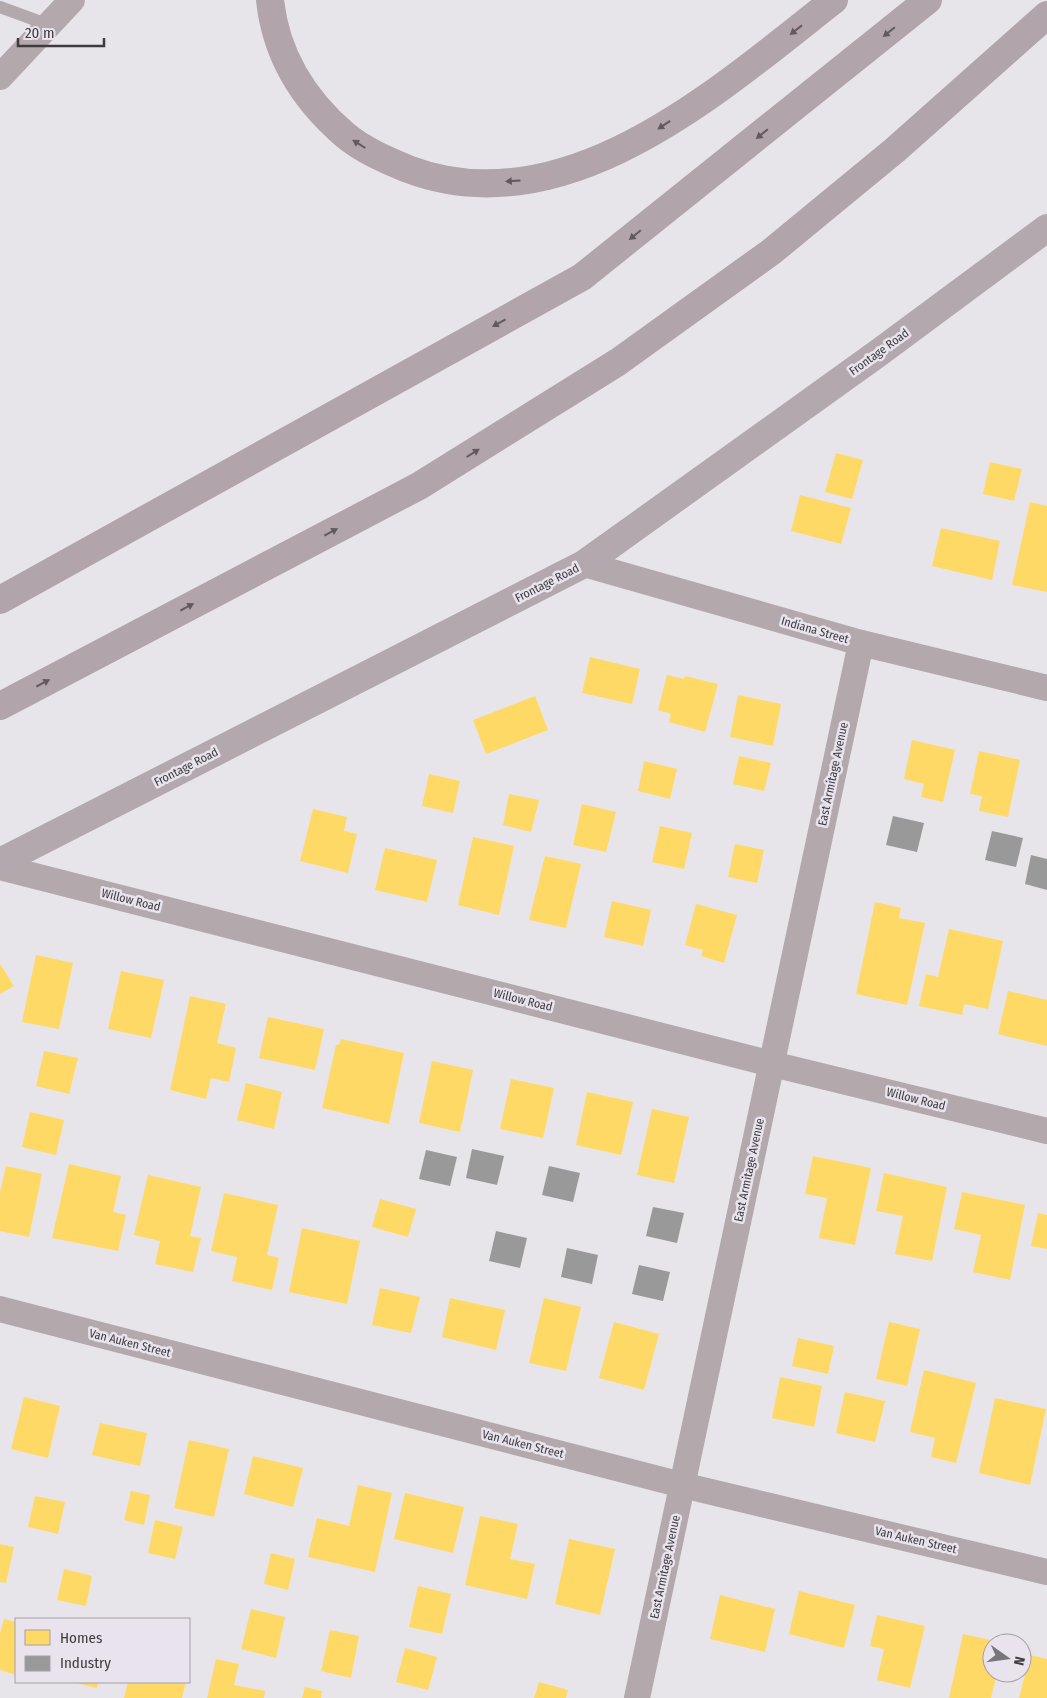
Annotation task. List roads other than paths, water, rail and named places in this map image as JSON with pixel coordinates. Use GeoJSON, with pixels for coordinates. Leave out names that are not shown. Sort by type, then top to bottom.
{"type":"FeatureCollection","features":[{"type":"Feature","properties":{"kind":"highway"},"geometry":{"type":"LineString","coordinates":[[270,0],[272,24],[288,64],[305,95],[330,122],[356,144],[392,162],[428,176],[468,184],[519,181],[568,170],[613,153],[657,129],[738,75],[834,0]]}},
{"type":"Feature","properties":{"kind":"highway"},"geometry":{"type":"LineString","coordinates":[[0,600],[582,277],[928,0]]}},
{"type":"Feature","properties":{"kind":"highway"},"geometry":{"type":"LineString","coordinates":[[0,706],[419,486],[618,362],[778,246],[895,150],[1047,15]]}},
{"type":"Feature","properties":{"kind":"street"},"geometry":{"type":"LineString","coordinates":[[0,77],[72,0]]}},
{"type":"Feature","properties":{"kind":"street","name":"Frontage Road"},"geometry":{"type":"LineString","coordinates":[[0,862],[584,564],[1045,233]]}},
{"type":"Feature","properties":{"kind":"street","name":"Indiana Street"},"geometry":{"type":"LineString","coordinates":[[584,564],[861,643],[1047,688]]}},
{"type":"Feature","properties":{"kind":"street","name":"East Armitage Avenue"},"geometry":{"type":"LineString","coordinates":[[637,1698],[861,643]]}},
{"type":"Feature","properties":{"kind":"street","name":"Willow Road"},"geometry":{"type":"LineString","coordinates":[[0,867],[772,1064],[1047,1131]]}},
{"type":"Feature","properties":{"kind":"street","name":"Van Auken Street"},"geometry":{"type":"LineString","coordinates":[[0,1309],[682,1485],[1047,1572]]}},
{"type":"Feature","properties":{"kind":"lane"},"geometry":{"type":"LineString","coordinates":[[0,7],[49,25]]}}]}
